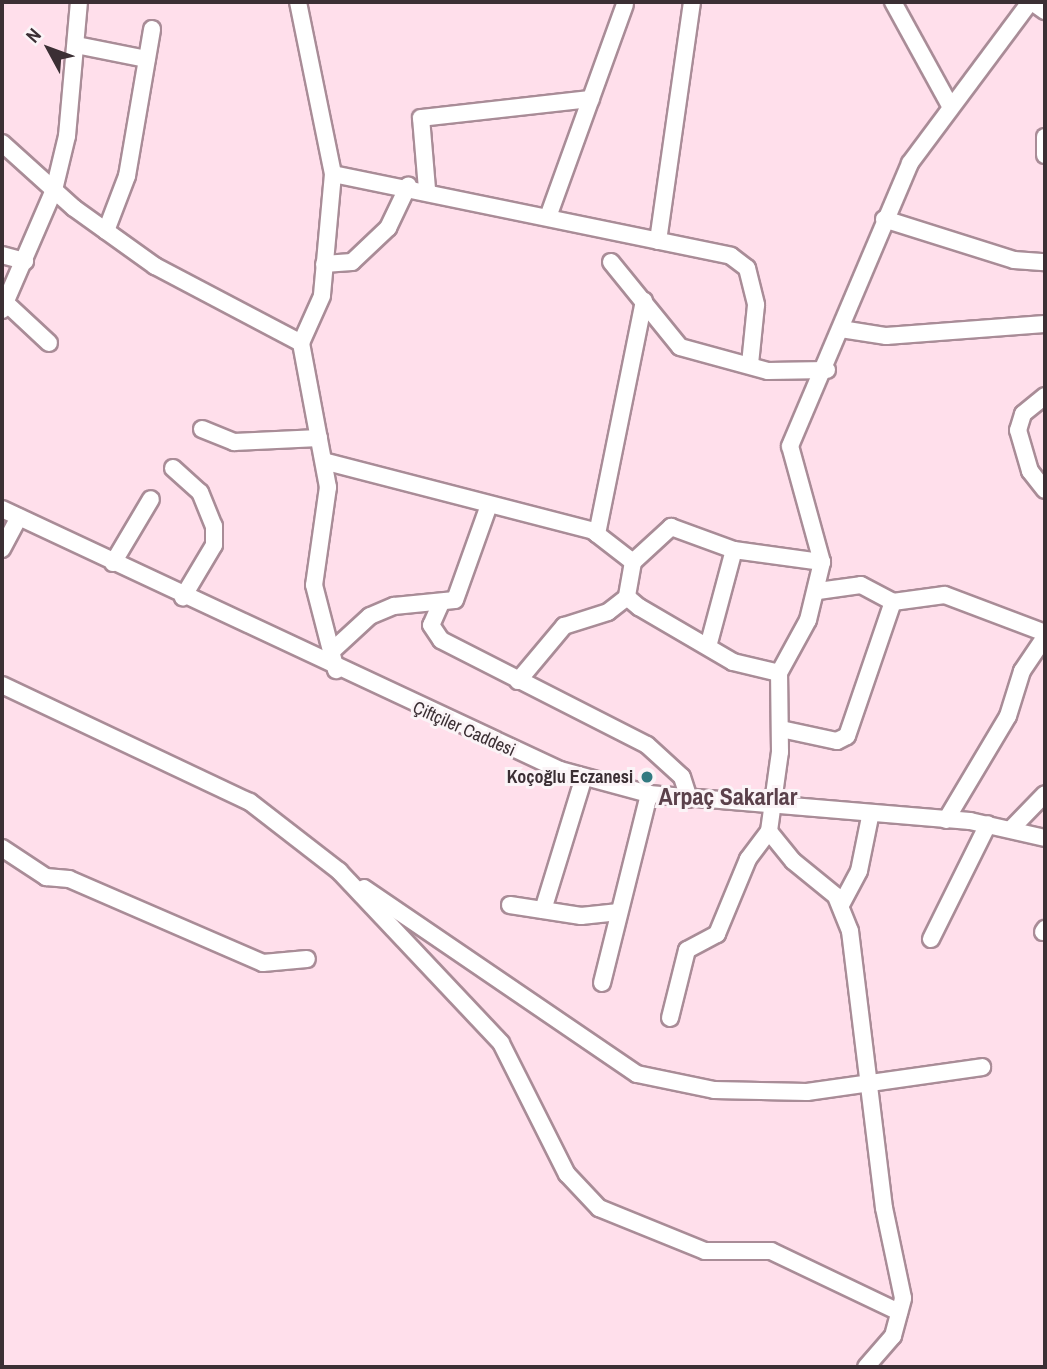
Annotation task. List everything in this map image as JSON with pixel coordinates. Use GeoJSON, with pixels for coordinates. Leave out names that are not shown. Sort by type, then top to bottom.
{"type":"FeatureCollection","features":[{"type":"Feature","properties":{"kind":"street"},"geometry":{"type":"LineString","coordinates":[[49,343],[4,306],[54,190],[67,136],[79,2]]}},
{"type":"Feature","properties":{"kind":"street"},"geometry":{"type":"LineString","coordinates":[[298,2],[333,174],[322,296],[301,343],[318,438],[327,462],[313,576],[336,670]]}},
{"type":"Feature","properties":{"kind":"street"},"geometry":{"type":"LineString","coordinates":[[657,241],[692,2]]}},
{"type":"Feature","properties":{"kind":"street"},"geometry":{"type":"LineString","coordinates":[[893,2],[949,104]]}},
{"type":"Feature","properties":{"kind":"street"},"geometry":{"type":"LineString","coordinates":[[670,1018],[687,950],[717,934],[748,859],[769,831],[781,729],[779,673],[818,591],[822,562],[790,446],[799,413],[827,370],[884,219],[910,163],[949,104],[1031,2],[1045,11]]}},
{"type":"Feature","properties":{"kind":"street"},"geometry":{"type":"LineString","coordinates":[[548,216],[625,4]]}},
{"type":"Feature","properties":{"kind":"street"},"geometry":{"type":"LineString","coordinates":[[106,231],[127,176],[152,29]]}},
{"type":"Feature","properties":{"kind":"street"},"geometry":{"type":"LineString","coordinates":[[76,45],[147,59]]}},
{"type":"Feature","properties":{"kind":"street"},"geometry":{"type":"LineString","coordinates":[[427,189],[421,118],[591,99]]}},
{"type":"Feature","properties":{"kind":"street"},"geometry":{"type":"LineString","coordinates":[[1045,137],[1045,155]]}},
{"type":"Feature","properties":{"kind":"street"},"geometry":{"type":"LineString","coordinates":[[2,143],[54,190],[106,231],[185,285],[301,343]]}},
{"type":"Feature","properties":{"kind":"street"},"geometry":{"type":"LineString","coordinates":[[333,174],[427,189],[731,256],[747,268],[756,305],[750,365]]}},
{"type":"Feature","properties":{"kind":"street"},"geometry":{"type":"LineString","coordinates":[[324,264],[352,262],[388,229],[408,186]]}},
{"type":"Feature","properties":{"kind":"street"},"geometry":{"type":"LineString","coordinates":[[884,219],[1014,260],[1045,262]]}},
{"type":"Feature","properties":{"kind":"street"},"geometry":{"type":"LineString","coordinates":[[2,255],[25,261]]}},
{"type":"Feature","properties":{"kind":"street"},"geometry":{"type":"LineString","coordinates":[[611,262],[680,346],[784,373],[827,370]]}},
{"type":"Feature","properties":{"kind":"street"},"geometry":{"type":"LineString","coordinates":[[597,534],[644,302]]}},
{"type":"Feature","properties":{"kind":"street"},"geometry":{"type":"LineString","coordinates":[[841,328],[886,336],[1045,324]]}},
{"type":"Feature","properties":{"kind":"street"},"geometry":{"type":"LineString","coordinates":[[1045,396],[1023,414],[1018,430],[1030,471],[1045,490]]}},
{"type":"Feature","properties":{"kind":"street"},"geometry":{"type":"LineString","coordinates":[[202,429],[234,442],[318,438]]}},
{"type":"Feature","properties":{"kind":"street"},"geometry":{"type":"LineString","coordinates":[[327,462],[597,534],[633,562]]}},
{"type":"Feature","properties":{"kind":"street"},"geometry":{"type":"LineString","coordinates":[[173,468],[200,492],[214,526],[214,545],[183,597]]}},
{"type":"Feature","properties":{"kind":"street"},"geometry":{"type":"LineString","coordinates":[[113,563],[151,499]]}},
{"type":"Feature","properties":{"kind":"street"},"geometry":{"type":"LineString","coordinates":[[333,650],[370,616],[394,606],[454,600],[489,505]]}},
{"type":"Feature","properties":{"kind":"street","name":"Çiftçiler Caddesi"},"geometry":{"type":"LineString","coordinates":[[2,509],[485,740],[584,777],[649,794],[870,817],[988,824],[1045,838]]}},
{"type":"Feature","properties":{"kind":"street"},"geometry":{"type":"LineString","coordinates":[[2,549],[19,517]]}},
{"type":"Feature","properties":{"kind":"street"},"geometry":{"type":"LineString","coordinates":[[518,681],[564,626],[608,612],[628,597],[633,562],[671,527],[734,550],[822,562]]}},
{"type":"Feature","properties":{"kind":"street"},"geometry":{"type":"LineString","coordinates":[[709,643],[734,550]]}},
{"type":"Feature","properties":{"kind":"street"},"geometry":{"type":"LineString","coordinates":[[818,591],[861,585],[893,602],[945,596],[1045,635],[1022,671],[1008,716],[946,820]]}},
{"type":"Feature","properties":{"kind":"street"},"geometry":{"type":"LineString","coordinates":[[628,597],[709,643],[733,662],[779,673]]}},
{"type":"Feature","properties":{"kind":"street"},"geometry":{"type":"LineString","coordinates":[[781,729],[837,741],[848,737],[893,602]]}},
{"type":"Feature","properties":{"kind":"street"},"geometry":{"type":"LineString","coordinates":[[441,603],[431,625],[441,640],[664,756],[689,799]]}},
{"type":"Feature","properties":{"kind":"street"},"geometry":{"type":"LineString","coordinates":[[2,685],[250,802],[339,871],[637,1074],[714,1090],[870,1088],[982,1068]]}},
{"type":"Feature","properties":{"kind":"street"},"geometry":{"type":"LineString","coordinates":[[543,910],[584,777]]}},
{"type":"Feature","properties":{"kind":"street"},"geometry":{"type":"LineString","coordinates":[[602,983],[649,794]]}},
{"type":"Feature","properties":{"kind":"street"},"geometry":{"type":"LineString","coordinates":[[1012,828],[1045,794]]}},
{"type":"Feature","properties":{"kind":"street"},"geometry":{"type":"LineString","coordinates":[[866,1367],[893,1336],[903,1298],[884,1208],[870,1088],[842,903],[862,862],[870,817]]}},
{"type":"Feature","properties":{"kind":"street"},"geometry":{"type":"LineString","coordinates":[[930,939],[988,824]]}},
{"type":"Feature","properties":{"kind":"street"},"geometry":{"type":"LineString","coordinates":[[769,831],[842,903]]}},
{"type":"Feature","properties":{"kind":"street"},"geometry":{"type":"LineString","coordinates":[[2,848],[46,877],[69,879],[262,963],[307,959]]}},
{"type":"Feature","properties":{"kind":"street"},"geometry":{"type":"LineString","coordinates":[[339,871],[501,1043],[567,1174],[599,1208],[705,1251],[771,1251],[900,1311]]}},
{"type":"Feature","properties":{"kind":"street"},"geometry":{"type":"LineString","coordinates":[[510,905],[581,916],[620,912]]}},
{"type":"Feature","properties":{"kind":"place","name":"Koçoğlu Eczanesi"},"geometry":{"type":"Point","coordinates":[647,777]}},
{"type":"Feature","properties":{"kind":"district","name":"Arpaç Sakarlar"},"geometry":{"type":"Point","coordinates":[728,797]}}]}
